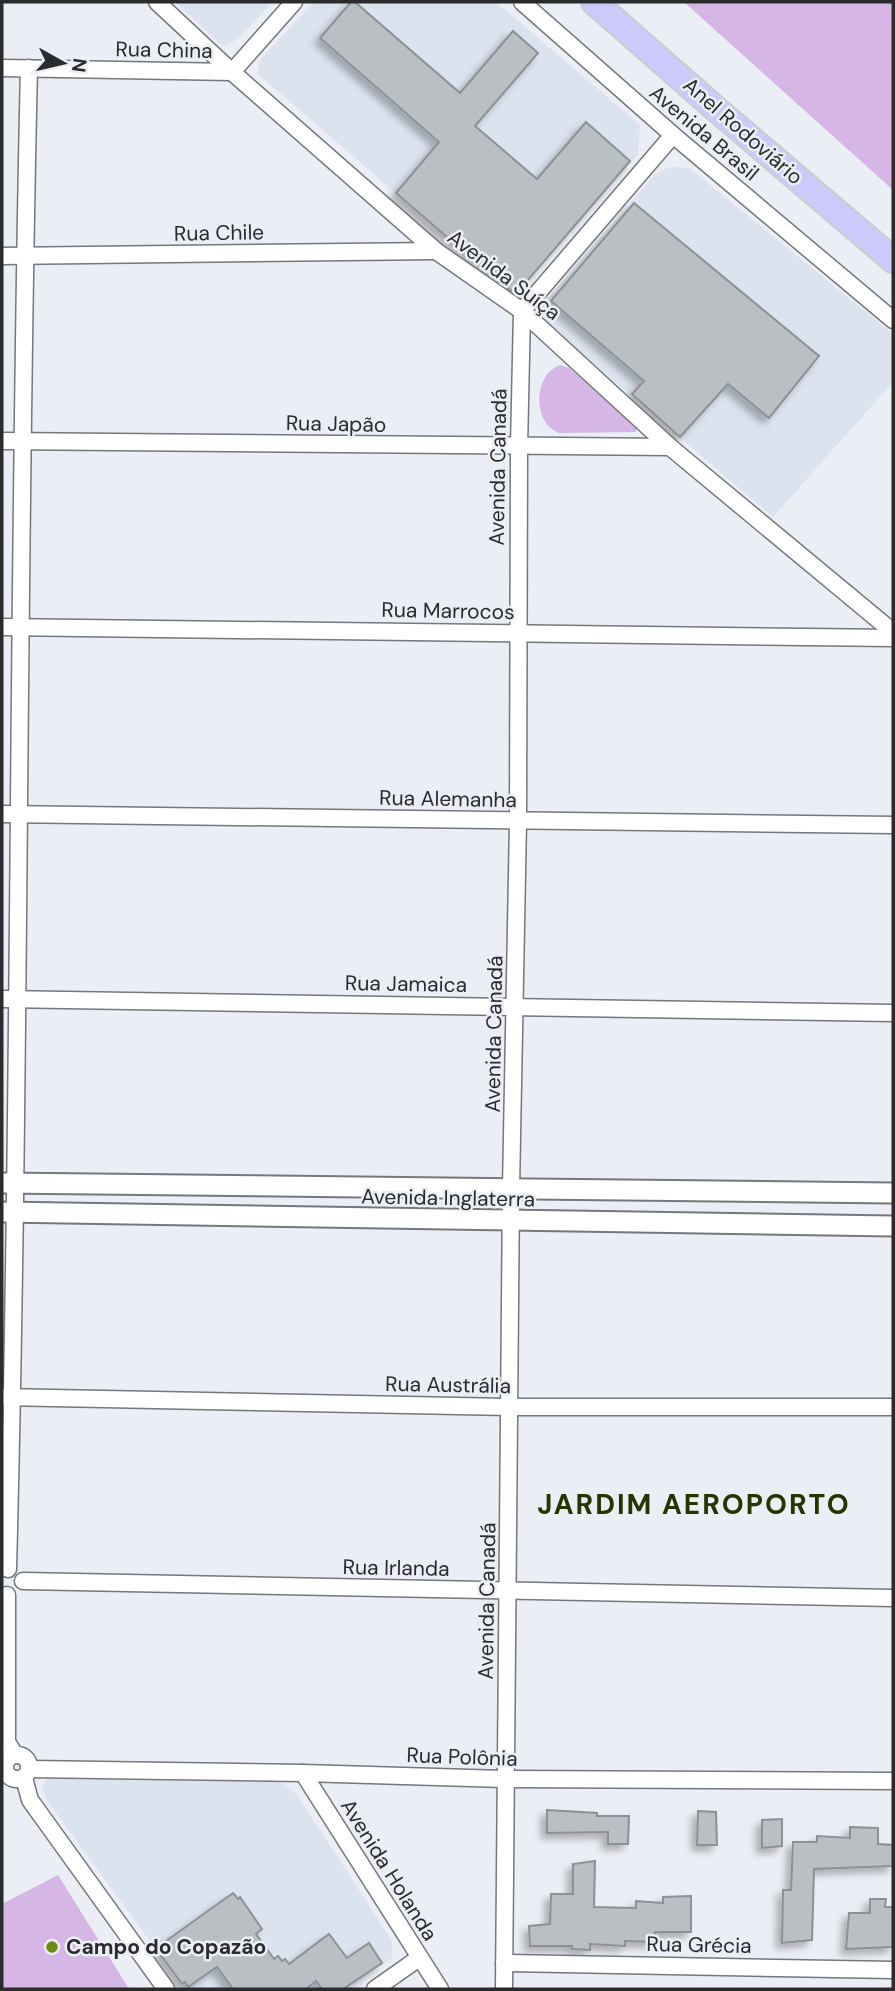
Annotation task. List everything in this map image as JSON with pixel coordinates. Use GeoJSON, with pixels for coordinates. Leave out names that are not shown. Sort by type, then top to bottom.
{"type":"FeatureCollection","features":[{"type":"Feature","properties":{"kind":"main road","name":"Anel Rodoviário"},"geometry":{"type":"LineString","coordinates":[[594,2],[893,260]]}},
{"type":"Feature","properties":{"kind":"street","name":"Avenida Suíça"},"geometry":{"type":"LineString","coordinates":[[157,2],[232,72],[436,251],[523,311],[670,447],[893,632]]}},
{"type":"Feature","properties":{"kind":"street","name":"Rua China"},"geometry":{"type":"LineString","coordinates":[[2,68],[232,72],[294,2]]}},
{"type":"Feature","properties":{"kind":"street","name":"Avenida Brasil"},"geometry":{"type":"LineString","coordinates":[[522,2],[673,135],[893,320]]}},
{"type":"Feature","properties":{"kind":"street"},"geometry":{"type":"LineString","coordinates":[[29,68],[21,814],[10,999],[5,1571],[19,1572],[23,1581],[19,1592],[5,1594],[7,1763],[23,1756],[28,1761],[30,1800],[166,1989]]}},
{"type":"Feature","properties":{"kind":"street"},"geometry":{"type":"LineString","coordinates":[[523,311],[673,135]]}},
{"type":"Feature","properties":{"kind":"street","name":"Rua Chile"},"geometry":{"type":"LineString","coordinates":[[2,256],[436,251]]}},
{"type":"Feature","properties":{"kind":"street","name":"Avenida Canadá"},"geometry":{"type":"LineString","coordinates":[[504,1989],[511,1189],[518,821],[519,447],[523,311]]}},
{"type":"Feature","properties":{"kind":"street","name":"Rua Japão"},"geometry":{"type":"LineString","coordinates":[[2,441],[670,447]]}},
{"type":"Feature","properties":{"kind":"street","name":"Rua Marrocos"},"geometry":{"type":"LineString","coordinates":[[2,627],[893,638]]}},
{"type":"Feature","properties":{"kind":"street","name":"Rua Alemanha"},"geometry":{"type":"LineString","coordinates":[[2,814],[893,825]]}},
{"type":"Feature","properties":{"kind":"street","name":"Rua Jamaica"},"geometry":{"type":"LineString","coordinates":[[10,999],[893,1013]]}},
{"type":"Feature","properties":{"kind":"street","name":"Avenida Inglaterra"},"geometry":{"type":"LineString","coordinates":[[8,1184],[893,1193]]}},
{"type":"Feature","properties":{"kind":"street","name":"Avenida Inglaterra"},"geometry":{"type":"LineString","coordinates":[[8,1212],[893,1226]]}},
{"type":"Feature","properties":{"kind":"street","name":"Rua Austrália"},"geometry":{"type":"LineString","coordinates":[[7,1397],[509,1407],[893,1407]]}},
{"type":"Feature","properties":{"kind":"street","name":"Rua Irlanda"},"geometry":{"type":"LineString","coordinates":[[23,1581],[893,1598]]}},
{"type":"Feature","properties":{"kind":"street","name":"Rua Polônia"},"geometry":{"type":"LineString","coordinates":[[27,1773],[303,1773],[504,1779],[893,1781]]}},
{"type":"Feature","properties":{"kind":"street","name":"Avenida Holanda"},"geometry":{"type":"LineString","coordinates":[[303,1773],[440,1989]]}},
{"type":"Feature","properties":{"kind":"street"},"geometry":{"type":"LineString","coordinates":[[375,1989],[419,1958]]}},
{"type":"Feature","properties":{"kind":"street","name":"Rua Grécia"},"geometry":{"type":"LineString","coordinates":[[504,1963],[893,1970]]}},
{"type":"Feature","properties":{"kind":"shaded area"},"geometry":{"type":"Polygon","coordinates":[[[175,2],[273,2],[239,38],[226,46],[220,44],[175,2]]]}},
{"type":"Feature","properties":{"kind":"shaded area"},"geometry":{"type":"Polygon","coordinates":[[[314,2],[496,2],[640,125],[638,154],[515,296],[258,74],[259,61],[314,2]]]}},
{"type":"Feature","properties":{"kind":"shaded area"},"geometry":{"type":"Polygon","coordinates":[[[684,2],[893,2],[893,190],[684,2]]]}},
{"type":"Feature","properties":{"kind":"shaded area"},"geometry":{"type":"Polygon","coordinates":[[[678,167],[689,168],[893,334],[893,382],[773,517],[547,324],[544,317],[548,298],[655,174],[678,167]]]}},
{"type":"Feature","properties":{"kind":"shaded area"},"geometry":{"type":"Polygon","coordinates":[[[560,365],[569,368],[637,427],[636,432],[559,433],[550,428],[540,410],[539,399],[545,378],[551,370],[560,365]]]}},
{"type":"Feature","properties":{"kind":"shaded area"},"geometry":{"type":"Polygon","coordinates":[[[47,1779],[279,1781],[297,1795],[392,1941],[392,1958],[348,1989],[185,1989],[46,1799],[42,1788],[47,1779]]]}},
{"type":"Feature","properties":{"kind":"shaded area","name":"Campo do Copazão"},"geometry":{"type":"Polygon","coordinates":[[[58,1875],[129,1989],[2,1989],[2,1904],[58,1875]]]}},
{"type":"Feature","properties":{"kind":"building"},"geometry":{"type":"Polygon","coordinates":[[[351,2],[355,2],[460,93],[513,31],[538,53],[475,126],[537,179],[586,122],[630,161],[516,294],[396,193],[439,142],[320,38],[351,2]]]}},
{"type":"Feature","properties":{"kind":"building"},"geometry":{"type":"Polygon","coordinates":[[[634,203],[819,356],[769,418],[728,384],[680,437],[632,394],[644,381],[551,301],[634,203]]]}},
{"type":"Feature","properties":{"kind":"building"},"geometry":{"type":"Polygon","coordinates":[[[547,1810],[597,1813],[597,1816],[629,1816],[628,1844],[608,1844],[608,1832],[547,1833],[547,1810]]]}},
{"type":"Feature","properties":{"kind":"building"},"geometry":{"type":"Polygon","coordinates":[[[698,1811],[716,1812],[717,1845],[697,1845],[698,1811]]]}},
{"type":"Feature","properties":{"kind":"building"},"geometry":{"type":"Polygon","coordinates":[[[782,1819],[782,1846],[762,1848],[762,1820],[782,1819]]]}},
{"type":"Feature","properties":{"kind":"building"},"geometry":{"type":"Polygon","coordinates":[[[850,1827],[878,1828],[878,1844],[893,1845],[893,1866],[814,1869],[812,1940],[782,1943],[783,1890],[791,1890],[793,1842],[817,1842],[817,1836],[850,1838],[850,1827]]]}},
{"type":"Feature","properties":{"kind":"building"},"geometry":{"type":"Polygon","coordinates":[[[595,1861],[594,1907],[636,1908],[636,1901],[663,1903],[663,1897],[691,1896],[691,1932],[655,1932],[654,1942],[625,1941],[625,1946],[590,1944],[590,1950],[572,1949],[572,1946],[530,1946],[529,1926],[550,1924],[551,1894],[573,1894],[573,1864],[595,1861]]]}},
{"type":"Feature","properties":{"kind":"building"},"geometry":{"type":"Polygon","coordinates":[[[233,1893],[238,1899],[240,1897],[262,1929],[256,1934],[274,1959],[278,1956],[289,1964],[329,1934],[347,1958],[369,1943],[382,1963],[343,1989],[322,1989],[316,1981],[306,1989],[233,1989],[217,1967],[188,1987],[185,1982],[182,1984],[160,1954],[162,1952],[159,1946],[233,1893]]]}},
{"type":"Feature","properties":{"kind":"building"},"geometry":{"type":"Polygon","coordinates":[[[870,1899],[886,1899],[885,1907],[893,1907],[893,1947],[846,1949],[849,1913],[870,1913],[870,1899]]]}},
{"type":"Feature","properties":{"kind":"place","name":"Campo do Copazão"},"geometry":{"type":"Point","coordinates":[52,1947]}},
{"type":"Feature","properties":{"kind":"district","name":"JARDIM AEROPORTO"},"geometry":{"type":"Point","coordinates":[694,1504]}}]}
